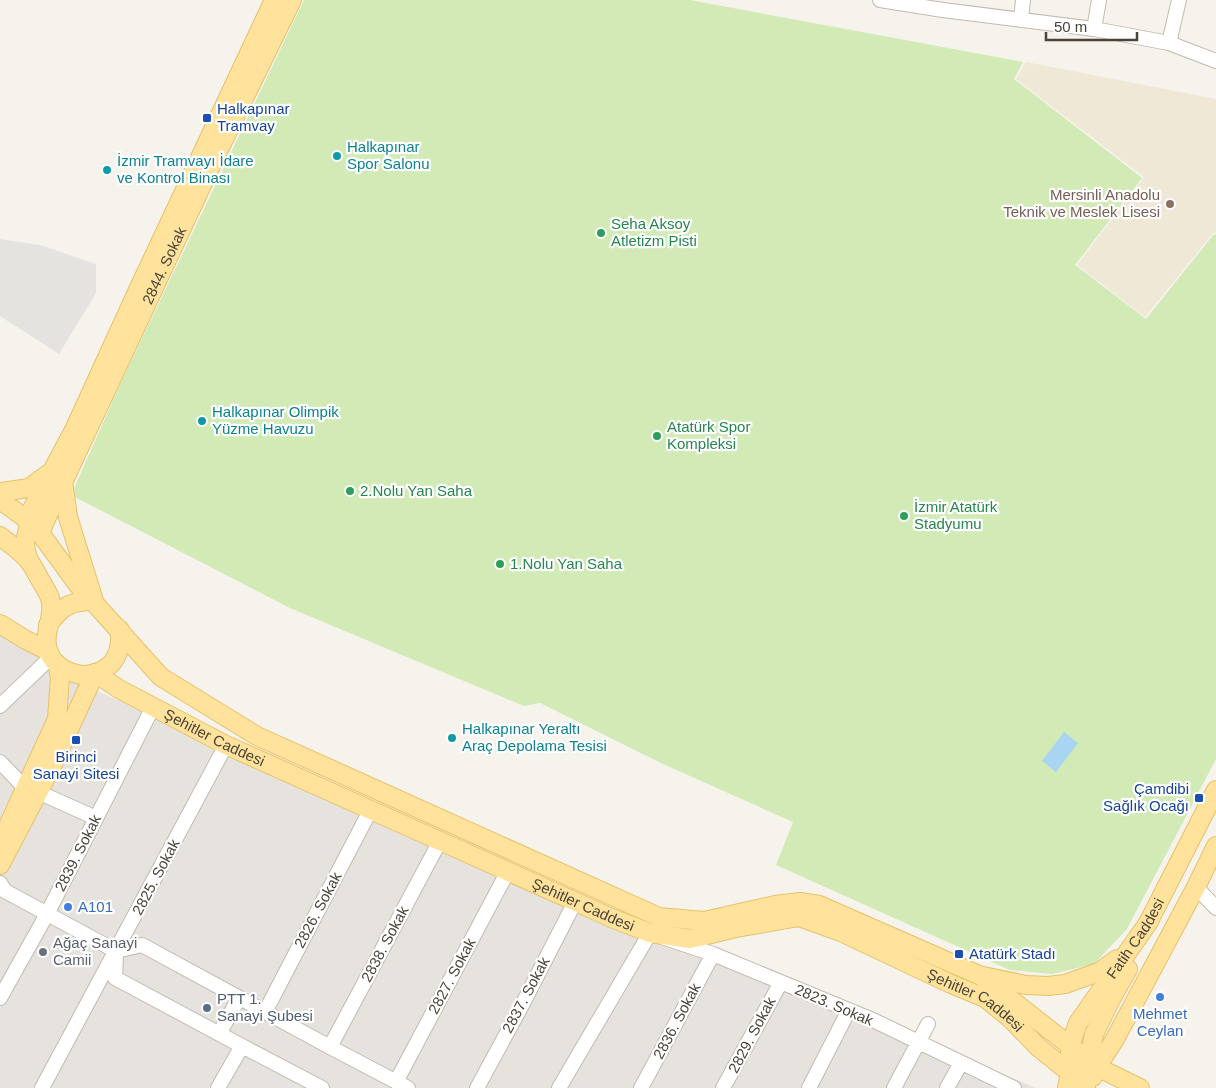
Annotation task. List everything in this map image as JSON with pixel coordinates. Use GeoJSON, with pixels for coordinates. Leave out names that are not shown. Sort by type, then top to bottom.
{"type":"FeatureCollection","features":[{"type":"Feature","properties":{"kind":"main road","name":"2844. Sokak"},"geometry":{"type":"LineString","coordinates":[[29,561],[26,542],[35,527],[46,518],[74,430],[274,0]]}},
{"type":"Feature","properties":{"kind":"main road","name":"2844. Sokak"},"geometry":{"type":"LineString","coordinates":[[0,492],[29,488],[58,476],[292,0]]}},
{"type":"Feature","properties":{"kind":"main road"},"geometry":{"type":"LineString","coordinates":[[48,625],[56,614],[67,605],[80,601],[94,601],[68,517],[58,476]]}},
{"type":"Feature","properties":{"kind":"main road","name":"Şehitler Caddesi"},"geometry":{"type":"LineString","coordinates":[[0,500],[35,527],[78,585],[161,677],[257,736],[659,917],[704,921],[775,905],[800,902],[820,906],[980,976],[1070,1046],[1084,1077]]}},
{"type":"Feature","properties":{"kind":"main road"},"geometry":{"type":"LineString","coordinates":[[0,536],[29,561],[50,597],[51,604],[46,638],[60,677],[57,719],[32,790],[0,865]]}},
{"type":"Feature","properties":{"kind":"main road"},"geometry":{"type":"LineString","coordinates":[[0,624],[52,658],[69,672],[82,675],[105,669],[113,662],[121,641],[120,630]]}},
{"type":"Feature","properties":{"kind":"main road"},"geometry":{"type":"LineString","coordinates":[[0,838],[32,790],[52,766],[95,673]]}},
{"type":"Feature","properties":{"kind":"main road","name":"Şehitler Caddesi"},"geometry":{"type":"LineString","coordinates":[[95,673],[119,689],[226,745],[575,902],[650,932],[690,939],[736,928],[799,917],[841,932],[985,998],[1038,1047],[1084,1077]]}},
{"type":"Feature","properties":{"kind":"main road","name":"Fatih Caddesi"},"geometry":{"type":"LineString","coordinates":[[1070,1046],[1078,1023],[1148,923],[1216,790]]}},
{"type":"Feature","properties":{"kind":"main road"},"geometry":{"type":"LineString","coordinates":[[1084,1077],[1115,1039],[1216,846]]}},
{"type":"Feature","properties":{"kind":"main road"},"geometry":{"type":"LineString","coordinates":[[980,976],[1026,985],[1048,986],[1065,984],[1099,972],[1120,957],[1148,923]]}},
{"type":"Feature","properties":{"kind":"main road"},"geometry":{"type":"LineString","coordinates":[[1084,1077],[1094,1034],[1128,969],[1148,923]]}},
{"type":"Feature","properties":{"kind":"main road"},"geometry":{"type":"LineString","coordinates":[[1084,1077],[1140,1088]]}},
{"type":"Feature","properties":{"kind":"street"},"geometry":{"type":"LineString","coordinates":[[880,0],[943,5],[1021,20],[1094,29],[1170,44],[1216,62]]}},
{"type":"Feature","properties":{"kind":"street"},"geometry":{"type":"LineString","coordinates":[[1021,20],[1023,0]]}},
{"type":"Feature","properties":{"kind":"street"},"geometry":{"type":"LineString","coordinates":[[1094,29],[1099,0]]}},
{"type":"Feature","properties":{"kind":"street"},"geometry":{"type":"LineString","coordinates":[[1170,44],[1180,0]]}},
{"type":"Feature","properties":{"kind":"street"},"geometry":{"type":"LineString","coordinates":[[0,706],[52,658]]}},
{"type":"Feature","properties":{"kind":"street","name":"2839. Sokak"},"geometry":{"type":"LineString","coordinates":[[0,998],[47,914],[154,707]]}},
{"type":"Feature","properties":{"kind":"street","name":"2825. Sokak"},"geometry":{"type":"LineString","coordinates":[[42,1088],[226,745]]}},
{"type":"Feature","properties":{"kind":"street"},"geometry":{"type":"LineString","coordinates":[[0,762],[32,790],[96,818]]}},
{"type":"Feature","properties":{"kind":"street","name":"2826. Sokak"},"geometry":{"type":"LineString","coordinates":[[265,1012],[370,809]]}},
{"type":"Feature","properties":{"kind":"street","name":"2838. Sokak"},"geometry":{"type":"LineString","coordinates":[[330,1048],[440,841]]}},
{"type":"Feature","properties":{"kind":"street","name":"2827. Sokak"},"geometry":{"type":"LineString","coordinates":[[402,1085],[508,871]]}},
{"type":"Feature","properties":{"kind":"street"},"geometry":{"type":"LineString","coordinates":[[0,883],[5,891],[116,951],[142,945],[330,1048],[402,1085]]}},
{"type":"Feature","properties":{"kind":"street"},"geometry":{"type":"LineString","coordinates":[[1196,887],[1214,903]]}},
{"type":"Feature","properties":{"kind":"street","name":"2837. Sokak"},"geometry":{"type":"LineString","coordinates":[[476,1088],[575,902]]}},
{"type":"Feature","properties":{"kind":"street"},"geometry":{"type":"LineString","coordinates":[[559,1088],[650,932]]}},
{"type":"Feature","properties":{"kind":"street","name":"2823. Sokak"},"geometry":{"type":"LineString","coordinates":[[650,932],[713,954],[875,1021],[961,1063],[993,1083],[1014,1088]]}},
{"type":"Feature","properties":{"kind":"street"},"geometry":{"type":"LineString","coordinates":[[116,951],[115,978],[313,1086]]}},
{"type":"Feature","properties":{"kind":"street","name":"2836. Sokak"},"geometry":{"type":"LineString","coordinates":[[641,1088],[713,954]]}},
{"type":"Feature","properties":{"kind":"street","name":"2829. Sokak"},"geometry":{"type":"LineString","coordinates":[[724,1088],[781,982]]}},
{"type":"Feature","properties":{"kind":"street"},"geometry":{"type":"LineString","coordinates":[[219,1034],[239,998]]}},
{"type":"Feature","properties":{"kind":"street"},"geometry":{"type":"LineString","coordinates":[[808,1088],[848,1010]]}},
{"type":"Feature","properties":{"kind":"street"},"geometry":{"type":"LineString","coordinates":[[894,1088],[928,1024]]}},
{"type":"Feature","properties":{"kind":"street"},"geometry":{"type":"LineString","coordinates":[[218,1088],[242,1046]]}},
{"type":"Feature","properties":{"kind":"street"},"geometry":{"type":"LineString","coordinates":[[947,1088],[961,1063]]}},
{"type":"Feature","properties":{"kind":"shaded area","name":"Mersinli Anadolu Teknik ve Meslek Lisesi"},"geometry":{"type":"Polygon","coordinates":[[[1026,62],[1216,99],[1216,233],[1214,232],[1145,317],[1077,265],[1144,177],[1016,79],[1026,62]]]}},
{"type":"Feature","properties":{"kind":"shaded area"},"geometry":{"type":"Polygon","coordinates":[[[0,239],[40,245],[96,264],[96,293],[59,354],[0,316],[0,239]]]}},
{"type":"Feature","properties":{"kind":"shaded area"},"geometry":{"type":"Polygon","coordinates":[[[0,626],[99,692],[1036,1088],[0,1088],[0,626]]]}},
{"type":"Feature","properties":{"kind":"green space","name":"Atatürk Spor Kompleksi"},"geometry":{"type":"Polygon","coordinates":[[[304,0],[690,0],[1023,62],[1014,79],[1142,178],[1075,265],[1146,319],[1214,234],[1216,235],[1216,759],[1127,929],[1094,964],[1052,974],[1010,970],[776,865],[793,822],[663,764],[540,703],[524,706],[290,608],[71,495],[123,378],[304,0]]]}},
{"type":"Feature","properties":{"kind":"water"},"geometry":{"type":"Polygon","coordinates":[[[1064,732],[1078,743],[1056,772],[1042,761],[1064,732]]]}},
{"type":"Feature","properties":{"kind":"place","name":"Halkapınar Tramvay"},"geometry":{"type":"Point","coordinates":[207,118]}},
{"type":"Feature","properties":{"kind":"place","name":"Halkapınar Spor Salonu"},"geometry":{"type":"Point","coordinates":[337,156]}},
{"type":"Feature","properties":{"kind":"place","name":"İzmir Tramvayı İdare ve Kontrol Binası"},"geometry":{"type":"Point","coordinates":[107,170]}},
{"type":"Feature","properties":{"kind":"place","name":"Mersinli Anadolu Teknik ve Meslek Lisesi"},"geometry":{"type":"Point","coordinates":[1170,204]}},
{"type":"Feature","properties":{"kind":"place","name":"Seha Aksoy Atletizm Pisti"},"geometry":{"type":"Point","coordinates":[601,233]}},
{"type":"Feature","properties":{"kind":"place","name":"Halkapınar Olimpik Yüzme Havuzu"},"geometry":{"type":"Point","coordinates":[202,421]}},
{"type":"Feature","properties":{"kind":"place","name":"Atatürk Spor Kompleksi"},"geometry":{"type":"Point","coordinates":[657,436]}},
{"type":"Feature","properties":{"kind":"place","name":"2.Nolu Yan Saha"},"geometry":{"type":"Point","coordinates":[350,491]}},
{"type":"Feature","properties":{"kind":"place","name":"İzmir Atatürk Stadyumu"},"geometry":{"type":"Point","coordinates":[904,516]}},
{"type":"Feature","properties":{"kind":"place","name":"1.Nolu Yan Saha"},"geometry":{"type":"Point","coordinates":[500,564]}},
{"type":"Feature","properties":{"kind":"place","name":"Halkapınar Yeraltı Araç Depolama Tesisi"},"geometry":{"type":"Point","coordinates":[452,738]}},
{"type":"Feature","properties":{"kind":"place","name":"Birinci Sanayi Sitesi"},"geometry":{"type":"Point","coordinates":[76,740]}},
{"type":"Feature","properties":{"kind":"place","name":"Çamdibi Sağlık Ocağı"},"geometry":{"type":"Point","coordinates":[1199,798]}},
{"type":"Feature","properties":{"kind":"place","name":"A101"},"geometry":{"type":"Point","coordinates":[68,907]}},
{"type":"Feature","properties":{"kind":"place","name":"Ağaç Sanayi Camii"},"geometry":{"type":"Point","coordinates":[43,952]}},
{"type":"Feature","properties":{"kind":"place","name":"Atatürk Stadı"},"geometry":{"type":"Point","coordinates":[959,954]}},
{"type":"Feature","properties":{"kind":"place","name":"Mehmet Ceylan"},"geometry":{"type":"Point","coordinates":[1160,997]}},
{"type":"Feature","properties":{"kind":"place","name":"PTT 1. Sanayi Şubesi"},"geometry":{"type":"Point","coordinates":[207,1008]}}]}
